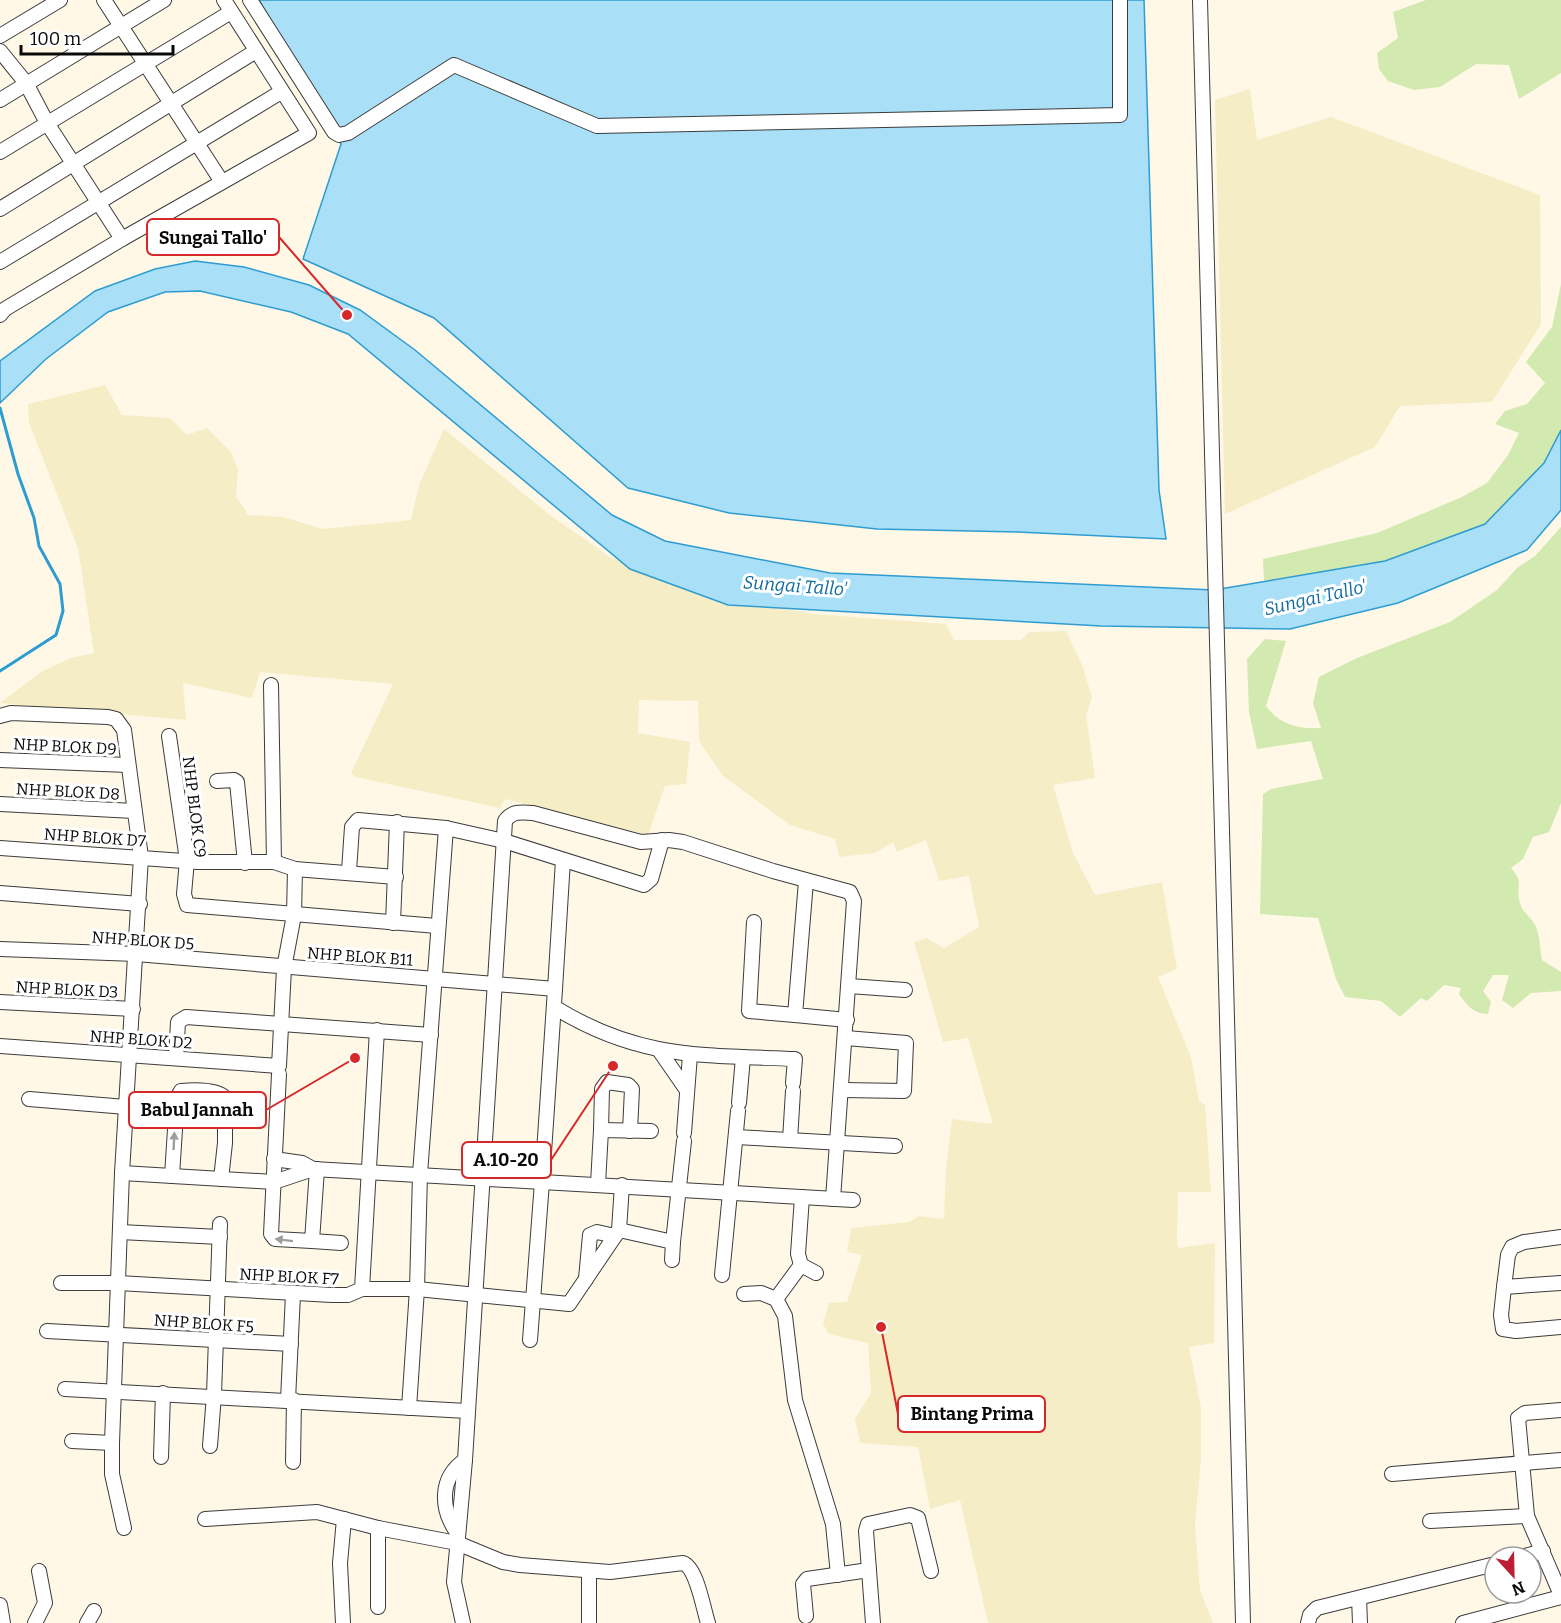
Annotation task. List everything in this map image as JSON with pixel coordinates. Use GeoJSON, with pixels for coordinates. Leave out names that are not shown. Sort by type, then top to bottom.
{"type":"FeatureCollection","features":[{"type":"Feature","properties":{"kind":"street"},"geometry":{"type":"LineString","coordinates":[[0,36],[60,0]]}},
{"type":"Feature","properties":{"kind":"street"},"geometry":{"type":"LineString","coordinates":[[104,0],[222,182]]}},
{"type":"Feature","properties":{"kind":"street"},"geometry":{"type":"LineString","coordinates":[[0,100],[164,0]]}},
{"type":"Feature","properties":{"kind":"street"},"geometry":{"type":"LineString","coordinates":[[250,0],[334,132],[339,135],[348,133],[454,65],[597,126],[1120,115],[1120,0]]}},
{"type":"Feature","properties":{"kind":"street"},"geometry":{"type":"LineString","coordinates":[[1200,0],[1243,1623]]}},
{"type":"Feature","properties":{"kind":"street"},"geometry":{"type":"LineString","coordinates":[[0,152],[146,63],[227,6],[309,134],[2,307]]}},
{"type":"Feature","properties":{"kind":"street"},"geometry":{"type":"LineString","coordinates":[[0,51],[26,83],[47,123],[122,239]]}},
{"type":"Feature","properties":{"kind":"street"},"geometry":{"type":"LineString","coordinates":[[0,209],[256,51]]}},
{"type":"Feature","properties":{"kind":"street"},"geometry":{"type":"LineString","coordinates":[[0,262],[281,92]]}},
{"type":"Feature","properties":{"kind":"street"},"geometry":{"type":"LineString","coordinates":[[271,685],[274,862]]}},
{"type":"Feature","properties":{"kind":"street","name":"NHP BLOK D9"},"geometry":{"type":"LineString","coordinates":[[0,760],[128,765],[124,730],[117,719],[5,714]]}},
{"type":"Feature","properties":{"kind":"street","name":"NHP BLOK C9"},"geometry":{"type":"LineString","coordinates":[[169,736],[187,860],[185,900],[187,905],[294,915]]}},
{"type":"Feature","properties":{"kind":"street"},"geometry":{"type":"LineString","coordinates":[[124,1528],[112,1474],[112,1443],[122,1173],[140,904],[141,857],[128,765]]}},
{"type":"Feature","properties":{"kind":"street"},"geometry":{"type":"LineString","coordinates":[[217,781],[234,780],[237,782],[245,863]]}},
{"type":"Feature","properties":{"kind":"street","name":"NHP BLOK D8"},"geometry":{"type":"LineString","coordinates":[[0,804],[134,811]]}},
{"type":"Feature","properties":{"kind":"street"},"geometry":{"type":"LineString","coordinates":[[463,1623],[454,1592],[457,1538],[465,1460],[473,1295],[505,821],[513,813],[520,812],[574,823],[641,843],[662,840],[682,842],[806,881],[848,890],[852,895],[848,1020],[833,1199]]}},
{"type":"Feature","properties":{"kind":"street"},"geometry":{"type":"LineString","coordinates":[[349,871],[354,822],[398,822],[450,829],[504,841],[644,885],[651,879],[662,840]]}},
{"type":"Feature","properties":{"kind":"street"},"geometry":{"type":"LineString","coordinates":[[393,923],[398,822]]}},
{"type":"Feature","properties":{"kind":"street"},"geometry":{"type":"LineString","coordinates":[[409,1408],[417,1289],[420,1174],[437,926],[450,829]]}},
{"type":"Feature","properties":{"kind":"street","name":"NHP BLOK D7"},"geometry":{"type":"LineString","coordinates":[[0,848],[245,863],[274,862],[295,868],[349,871],[396,877]]}},
{"type":"Feature","properties":{"kind":"street"},"geometry":{"type":"LineString","coordinates":[[530,1340],[563,860]]}},
{"type":"Feature","properties":{"kind":"street"},"geometry":{"type":"LineString","coordinates":[[295,868],[294,915],[284,968],[272,1237],[279,1241],[341,1243]]}},
{"type":"Feature","properties":{"kind":"street"},"geometry":{"type":"LineString","coordinates":[[795,1015],[806,881]]}},
{"type":"Feature","properties":{"kind":"street"},"geometry":{"type":"LineString","coordinates":[[0,893],[140,904]]}},
{"type":"Feature","properties":{"kind":"street"},"geometry":{"type":"LineString","coordinates":[[294,915],[437,926]]}},
{"type":"Feature","properties":{"kind":"street"},"geometry":{"type":"LineString","coordinates":[[754,922],[749,1015],[795,1015],[848,1020]]}},
{"type":"Feature","properties":{"kind":"street","name":"NHP BLOK D5"},"geometry":{"type":"LineString","coordinates":[[0,949],[136,954],[284,968]]}},
{"type":"Feature","properties":{"kind":"street","name":"NHP BLOK B11"},"geometry":{"type":"LineString","coordinates":[[284,968],[555,989]]}},
{"type":"Feature","properties":{"kind":"street"},"geometry":{"type":"LineString","coordinates":[[849,986],[905,990]]}},
{"type":"Feature","properties":{"kind":"street","name":"NHP BLOK D3"},"geometry":{"type":"LineString","coordinates":[[0,1002],[133,1009]]}},
{"type":"Feature","properties":{"kind":"street"},"geometry":{"type":"LineString","coordinates":[[554,1006],[601,1033],[660,1050],[690,1055],[795,1059],[790,1140]]}},
{"type":"Feature","properties":{"kind":"street"},"geometry":{"type":"LineString","coordinates":[[177,1058],[178,1022],[186,1017],[431,1035]]}},
{"type":"Feature","properties":{"kind":"street"},"geometry":{"type":"LineString","coordinates":[[553,1030],[580,1023]]}},
{"type":"Feature","properties":{"kind":"street","name":"NHP BLOK F7"},"geometry":{"type":"LineString","coordinates":[[61,1283],[118,1282],[293,1294],[348,1295],[362,1289],[377,1030]]}},
{"type":"Feature","properties":{"kind":"street"},"geometry":{"type":"LineString","coordinates":[[843,1090],[904,1091],[906,1043],[846,1038]]}},
{"type":"Feature","properties":{"kind":"street","name":"NHP BLOK D2"},"geometry":{"type":"LineString","coordinates":[[0,1046],[177,1058],[279,1070]]}},
{"type":"Feature","properties":{"kind":"street"},"geometry":{"type":"LineString","coordinates":[[660,1050],[686,1089]]}},
{"type":"Feature","properties":{"kind":"street"},"geometry":{"type":"LineString","coordinates":[[672,1260],[690,1055]]}},
{"type":"Feature","properties":{"kind":"street"},"geometry":{"type":"LineString","coordinates":[[722,1275],[732,1191],[743,1057]]}},
{"type":"Feature","properties":{"kind":"street"},"geometry":{"type":"LineString","coordinates":[[598,1184],[602,1089],[607,1082],[628,1085],[632,1089],[630,1131]]}},
{"type":"Feature","properties":{"kind":"street"},"geometry":{"type":"LineString","coordinates":[[172,1176],[177,1098],[181,1091],[190,1091],[220,1093],[225,1098],[225,1143],[221,1179]]}},
{"type":"Feature","properties":{"kind":"street"},"geometry":{"type":"LineString","coordinates":[[29,1099],[126,1107]]}},
{"type":"Feature","properties":{"kind":"street"},"geometry":{"type":"LineString","coordinates":[[601,1130],[651,1131]]}},
{"type":"Feature","properties":{"kind":"street"},"geometry":{"type":"LineString","coordinates":[[736,1137],[895,1146]]}},
{"type":"Feature","properties":{"kind":"street"},"geometry":{"type":"LineString","coordinates":[[274,1159],[302,1162],[315,1169]]}},
{"type":"Feature","properties":{"kind":"street"},"geometry":{"type":"LineString","coordinates":[[312,1241],[315,1169]]}},
{"type":"Feature","properties":{"kind":"street"},"geometry":{"type":"LineString","coordinates":[[122,1173],[274,1182],[315,1169],[369,1170],[482,1180],[622,1185],[853,1200]]}},
{"type":"Feature","properties":{"kind":"street"},"geometry":{"type":"LineString","coordinates":[[362,1289],[417,1289],[569,1304],[617,1233],[622,1185]]}},
{"type":"Feature","properties":{"kind":"street"},"geometry":{"type":"LineString","coordinates":[[802,1197],[798,1254],[801,1264],[816,1273]]}},
{"type":"Feature","properties":{"kind":"street"},"geometry":{"type":"LineString","coordinates":[[120,1232],[220,1230],[217,1341],[210,1446]]}},
{"type":"Feature","properties":{"kind":"street"},"geometry":{"type":"LineString","coordinates":[[586,1281],[590,1235],[597,1232],[617,1233],[673,1242]]}},
{"type":"Feature","properties":{"kind":"street"},"geometry":{"type":"LineString","coordinates":[[1561,1237],[1512,1246],[1508,1256],[1500,1315],[1503,1329],[1516,1331],[1561,1327]]}},
{"type":"Feature","properties":{"kind":"street"},"geometry":{"type":"LineString","coordinates":[[776,1299],[801,1264]]}},
{"type":"Feature","properties":{"kind":"street"},"geometry":{"type":"LineString","coordinates":[[1504,1287],[1561,1282]]}},
{"type":"Feature","properties":{"kind":"street"},"geometry":{"type":"LineString","coordinates":[[744,1294],[761,1293],[776,1299],[788,1325],[799,1415],[821,1478],[833,1524],[838,1575]]}},
{"type":"Feature","properties":{"kind":"street"},"geometry":{"type":"LineString","coordinates":[[293,1294],[291,1344],[293,1462]]}},
{"type":"Feature","properties":{"kind":"street","name":"NHP BLOK F5"},"geometry":{"type":"LineString","coordinates":[[47,1331],[291,1344]]}},
{"type":"Feature","properties":{"kind":"street"},"geometry":{"type":"LineString","coordinates":[[65,1389],[114,1389],[467,1411]]}},
{"type":"Feature","properties":{"kind":"street"},"geometry":{"type":"LineString","coordinates":[[161,1457],[163,1393]]}},
{"type":"Feature","properties":{"kind":"street"},"geometry":{"type":"LineString","coordinates":[[1540,1545],[1527,1516],[1520,1461],[1518,1418],[1520,1415],[1561,1410]]}},
{"type":"Feature","properties":{"kind":"street"},"geometry":{"type":"LineString","coordinates":[[72,1441],[112,1443]]}},
{"type":"Feature","properties":{"kind":"street"},"geometry":{"type":"LineString","coordinates":[[1392,1474],[1520,1461],[1561,1460]]}},
{"type":"Feature","properties":{"kind":"street"},"geometry":{"type":"LineString","coordinates":[[206,1519],[317,1512],[378,1528],[457,1538],[503,1562],[610,1572],[675,1563],[687,1564],[694,1574],[708,1623]]}},
{"type":"Feature","properties":{"kind":"street"},"geometry":{"type":"LineString","coordinates":[[873,1623],[866,1532],[868,1524],[910,1515],[920,1522],[931,1571]]}},
{"type":"Feature","properties":{"kind":"street"},"geometry":{"type":"LineString","coordinates":[[1430,1521],[1527,1516]]}},
{"type":"Feature","properties":{"kind":"street"},"geometry":{"type":"LineString","coordinates":[[343,1623],[340,1563],[344,1519]]}},
{"type":"Feature","properties":{"kind":"street"},"geometry":{"type":"LineString","coordinates":[[378,1528],[378,1607]]}},
{"type":"Feature","properties":{"kind":"street"},"geometry":{"type":"LineString","coordinates":[[1464,1623],[1561,1596],[1543,1551]]}},
{"type":"Feature","properties":{"kind":"street"},"geometry":{"type":"LineString","coordinates":[[1308,1623],[1310,1615],[1317,1608],[1483,1567]]}},
{"type":"Feature","properties":{"kind":"street"},"geometry":{"type":"LineString","coordinates":[[806,1616],[803,1584],[812,1577],[869,1570]]}},
{"type":"Feature","properties":{"kind":"street"},"geometry":{"type":"LineString","coordinates":[[35,1623],[45,1603],[39,1571]]}},
{"type":"Feature","properties":{"kind":"street"},"geometry":{"type":"LineString","coordinates":[[589,1571],[589,1623]]}},
{"type":"Feature","properties":{"kind":"street"},"geometry":{"type":"LineString","coordinates":[[1359,1598],[1360,1623]]}},
{"type":"Feature","properties":{"kind":"street"},"geometry":{"type":"LineString","coordinates":[[0,1605],[3,1623]]}},
{"type":"Feature","properties":{"kind":"shaded area"},"geometry":{"type":"Polygon","coordinates":[[[1250,89],[1257,140],[1331,117],[1540,195],[1541,324],[1492,402],[1400,406],[1375,447],[1225,514],[1215,100],[1250,89]]]}},
{"type":"Feature","properties":{"kind":"shaded area"},"geometry":{"type":"Polygon","coordinates":[[[105,385],[122,415],[170,418],[187,435],[207,428],[231,452],[238,470],[236,496],[248,515],[283,517],[323,529],[411,520],[419,485],[444,429],[550,515],[610,557],[722,598],[814,614],[946,624],[954,640],[1021,640],[1029,632],[1066,631],[1083,667],[1092,698],[1086,715],[1095,778],[1053,785],[1073,853],[1095,895],[1162,882],[1177,969],[1158,977],[1191,1057],[1199,1101],[1205,1105],[1211,1192],[1178,1192],[1177,1236],[1178,1248],[1215,1243],[1214,1343],[1189,1347],[1201,1408],[1201,1458],[1195,1526],[1200,1590],[1213,1623],[988,1623],[960,1500],[930,1509],[918,1447],[860,1443],[855,1419],[871,1393],[868,1343],[829,1334],[823,1324],[829,1303],[847,1302],[862,1255],[847,1252],[851,1228],[909,1222],[919,1216],[944,1219],[946,1168],[952,1119],[993,1124],[968,1038],[943,1042],[914,942],[926,938],[944,948],[979,927],[969,876],[939,881],[926,840],[897,852],[893,842],[875,853],[839,857],[835,839],[790,825],[723,776],[699,741],[698,701],[639,700],[638,733],[690,742],[686,784],[665,786],[648,835],[505,799],[500,808],[356,777],[351,773],[393,684],[260,672],[252,698],[183,683],[186,720],[0,703],[41,672],[71,658],[94,653],[78,548],[29,423],[28,404],[105,385]]]}},
{"type":"Feature","properties":{"kind":"green space"},"geometry":{"type":"Polygon","coordinates":[[[1426,0],[1561,0],[1561,73],[1519,99],[1509,65],[1476,64],[1440,87],[1414,90],[1388,81],[1379,69],[1377,53],[1398,38],[1393,12],[1426,0]]]}},
{"type":"Feature","properties":{"kind":"green space"},"geometry":{"type":"Polygon","coordinates":[[[1561,284],[1561,430],[1544,463],[1485,524],[1385,561],[1264,581],[1263,559],[1377,533],[1462,497],[1487,483],[1508,455],[1519,433],[1495,424],[1505,411],[1527,404],[1545,383],[1526,362],[1552,327],[1561,284]]]}},
{"type":"Feature","properties":{"kind":"green space"},"geometry":{"type":"Polygon","coordinates":[[[1561,527],[1561,803],[1549,832],[1533,837],[1523,859],[1511,868],[1518,878],[1521,906],[1537,931],[1542,960],[1561,972],[1561,991],[1531,993],[1513,1008],[1502,1000],[1509,975],[1493,975],[1483,991],[1491,1002],[1488,1014],[1479,1013],[1468,1006],[1459,994],[1461,988],[1444,985],[1427,1001],[1421,998],[1400,1017],[1381,1001],[1345,997],[1336,979],[1318,918],[1260,914],[1263,794],[1271,789],[1323,779],[1311,741],[1257,749],[1249,712],[1247,659],[1265,639],[1286,641],[1266,706],[1277,718],[1290,725],[1321,728],[1313,703],[1319,677],[1357,658],[1450,622],[1497,590],[1517,568],[1535,556],[1561,527]]]}},
{"type":"Feature","properties":{"kind":"water"},"geometry":{"type":"Polygon","coordinates":[[[259,0],[1144,0],[1159,490],[1166,539],[1018,532],[877,529],[729,513],[628,488],[434,318],[303,259],[341,144],[259,0]]]}},
{"type":"Feature","properties":{"kind":"water"},"geometry":{"type":"Polygon","coordinates":[[[195,261],[244,267],[309,285],[360,310],[415,350],[612,515],[665,541],[830,573],[1214,590],[1385,561],[1485,524],[1544,463],[1561,430],[1561,510],[1527,550],[1398,603],[1290,629],[1101,626],[728,605],[630,569],[348,334],[291,312],[200,291],[165,292],[108,312],[46,359],[0,403],[0,361],[95,291],[155,269],[195,261]]]}},
{"type":"Feature","properties":{"kind":"waterway"},"geometry":{"type":"LineString","coordinates":[[0,408],[18,474],[34,518],[39,546],[60,584],[63,611],[56,635],[0,671]]}},
{"type":"Feature","properties":{"kind":"place","name":"Sungai Tallo'"},"geometry":{"type":"Point","coordinates":[347,315]}},
{"type":"Feature","properties":{"kind":"place","name":"Babul Jannah"},"geometry":{"type":"Point","coordinates":[355,1058]}},
{"type":"Feature","properties":{"kind":"place","name":"A.10-20"},"geometry":{"type":"Point","coordinates":[613,1066]}},
{"type":"Feature","properties":{"kind":"place","name":"Bintang Prima"},"geometry":{"type":"Point","coordinates":[881,1327]}}]}
